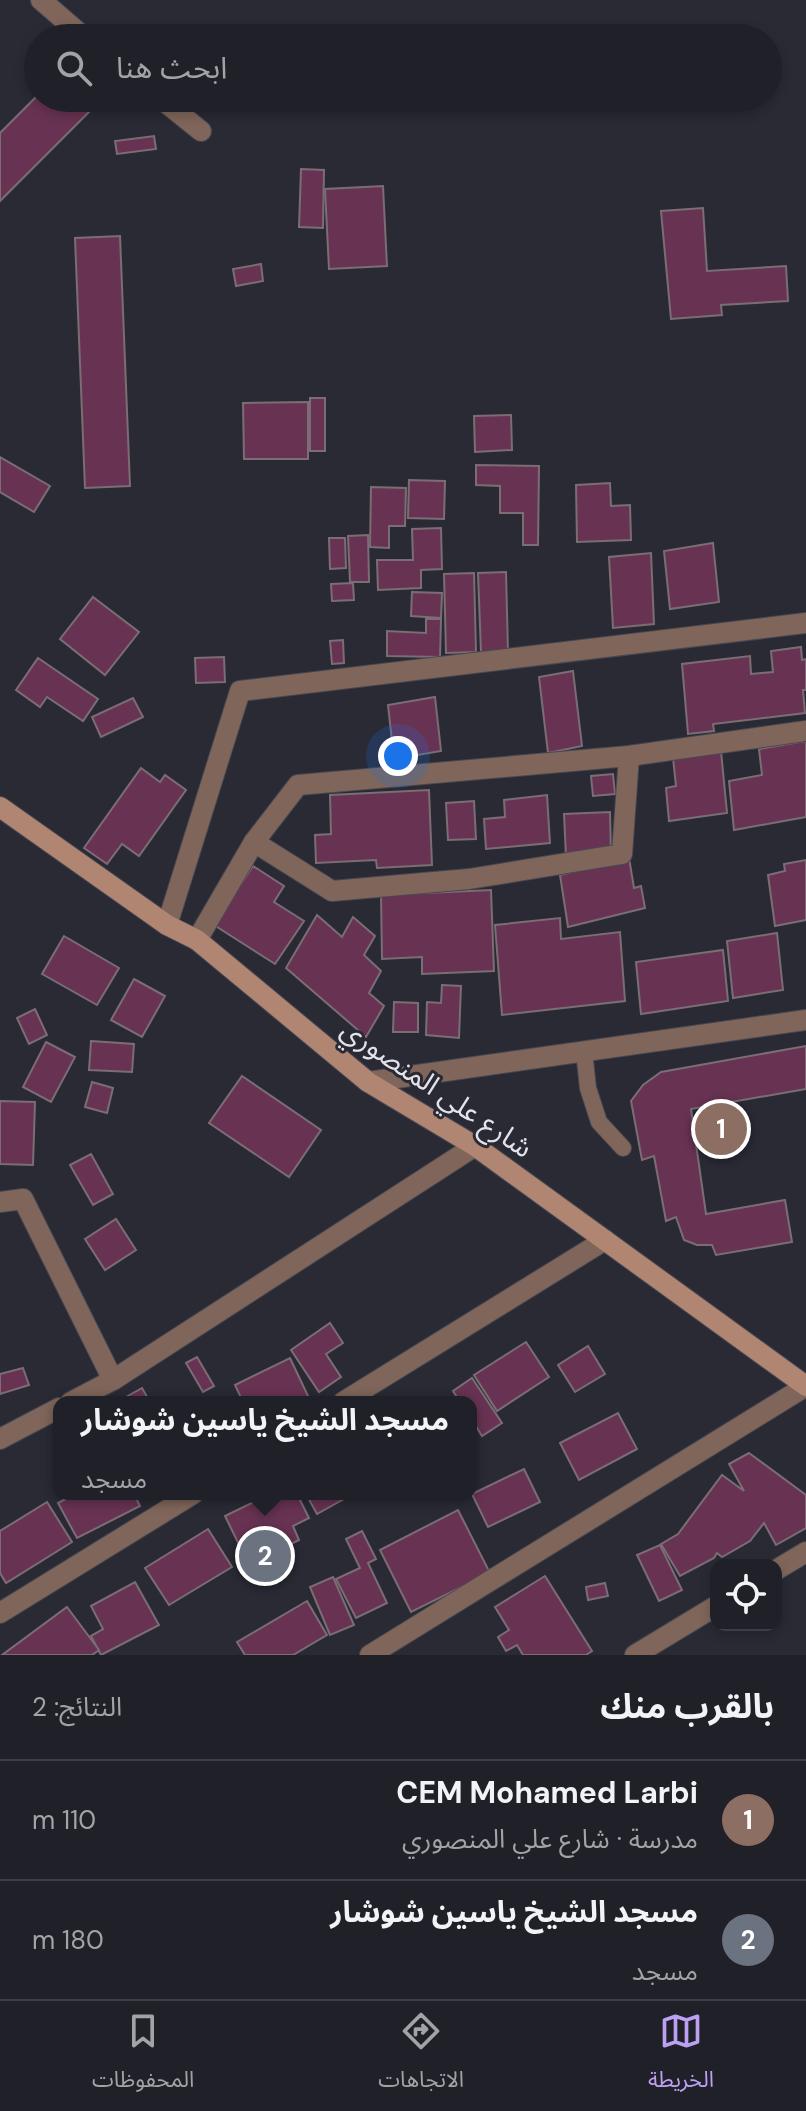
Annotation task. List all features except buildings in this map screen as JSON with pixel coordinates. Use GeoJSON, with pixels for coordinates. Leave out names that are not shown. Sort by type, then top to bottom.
{"type":"FeatureCollection","features":[{"type":"Feature","properties":{"kind":"main road","name":"شارع علي المنصوري"},"geometry":{"type":"LineString","coordinates":[[0,807],[167,925],[197,940],[368,1082],[475,1146],[806,1386]]}},
{"type":"Feature","properties":{"kind":"street"},"geometry":{"type":"LineString","coordinates":[[41,0],[69,24]]}},
{"type":"Feature","properties":{"kind":"street"},"geometry":{"type":"LineString","coordinates":[[177,112],[201,131]]}},
{"type":"Feature","properties":{"kind":"street"},"geometry":{"type":"LineString","coordinates":[[167,925],[240,691],[806,623]]}},
{"type":"Feature","properties":{"kind":"street"},"geometry":{"type":"LineString","coordinates":[[197,940],[254,842],[298,785],[629,756],[806,731]]}},
{"type":"Feature","properties":{"kind":"street"},"geometry":{"type":"LineString","coordinates":[[254,842],[332,891],[469,879],[622,854],[629,756]]}},
{"type":"Feature","properties":{"kind":"street"},"geometry":{"type":"LineString","coordinates":[[368,1082],[806,1020]]}},
{"type":"Feature","properties":{"kind":"street"},"geometry":{"type":"LineString","coordinates":[[82,1396],[113,1380],[475,1146]]}},
{"type":"Feature","properties":{"kind":"street"},"geometry":{"type":"LineString","coordinates":[[0,1202],[23,1199],[113,1380]]}},
{"type":"Feature","properties":{"kind":"street"},"geometry":{"type":"LineString","coordinates":[[353,1396],[605,1240]]}},
{"type":"Feature","properties":{"kind":"street"},"geometry":{"type":"LineString","coordinates":[[370,1655],[806,1386]]}},
{"type":"Feature","properties":{"kind":"street"},"geometry":{"type":"LineString","coordinates":[[0,1439],[53,1411]]}},
{"type":"Feature","properties":{"kind":"street"},"geometry":{"type":"LineString","coordinates":[[0,1613],[183,1500]]}},
{"type":"Feature","properties":{"kind":"street"},"geometry":{"type":"LineString","coordinates":[[782,1566],[806,1552]]}},
{"type":"Feature","properties":{"kind":"street"},"geometry":{"type":"LineString","coordinates":[[635,1655],[710,1610]]}},
{"type":"Feature","properties":{"kind":"lane"},"geometry":{"type":"LineString","coordinates":[[584,1051],[588,1088],[599,1122],[623,1148]]}},
{"type":"Feature","properties":{"kind":"place","name":"CEM Mohamed Larbi"},"geometry":{"type":"Point","coordinates":[721,1129]}},
{"type":"Feature","properties":{"kind":"place","name":"مسجد الشيخ ياسين شوشار"},"geometry":{"type":"Point","coordinates":[265,1556]}}]}
